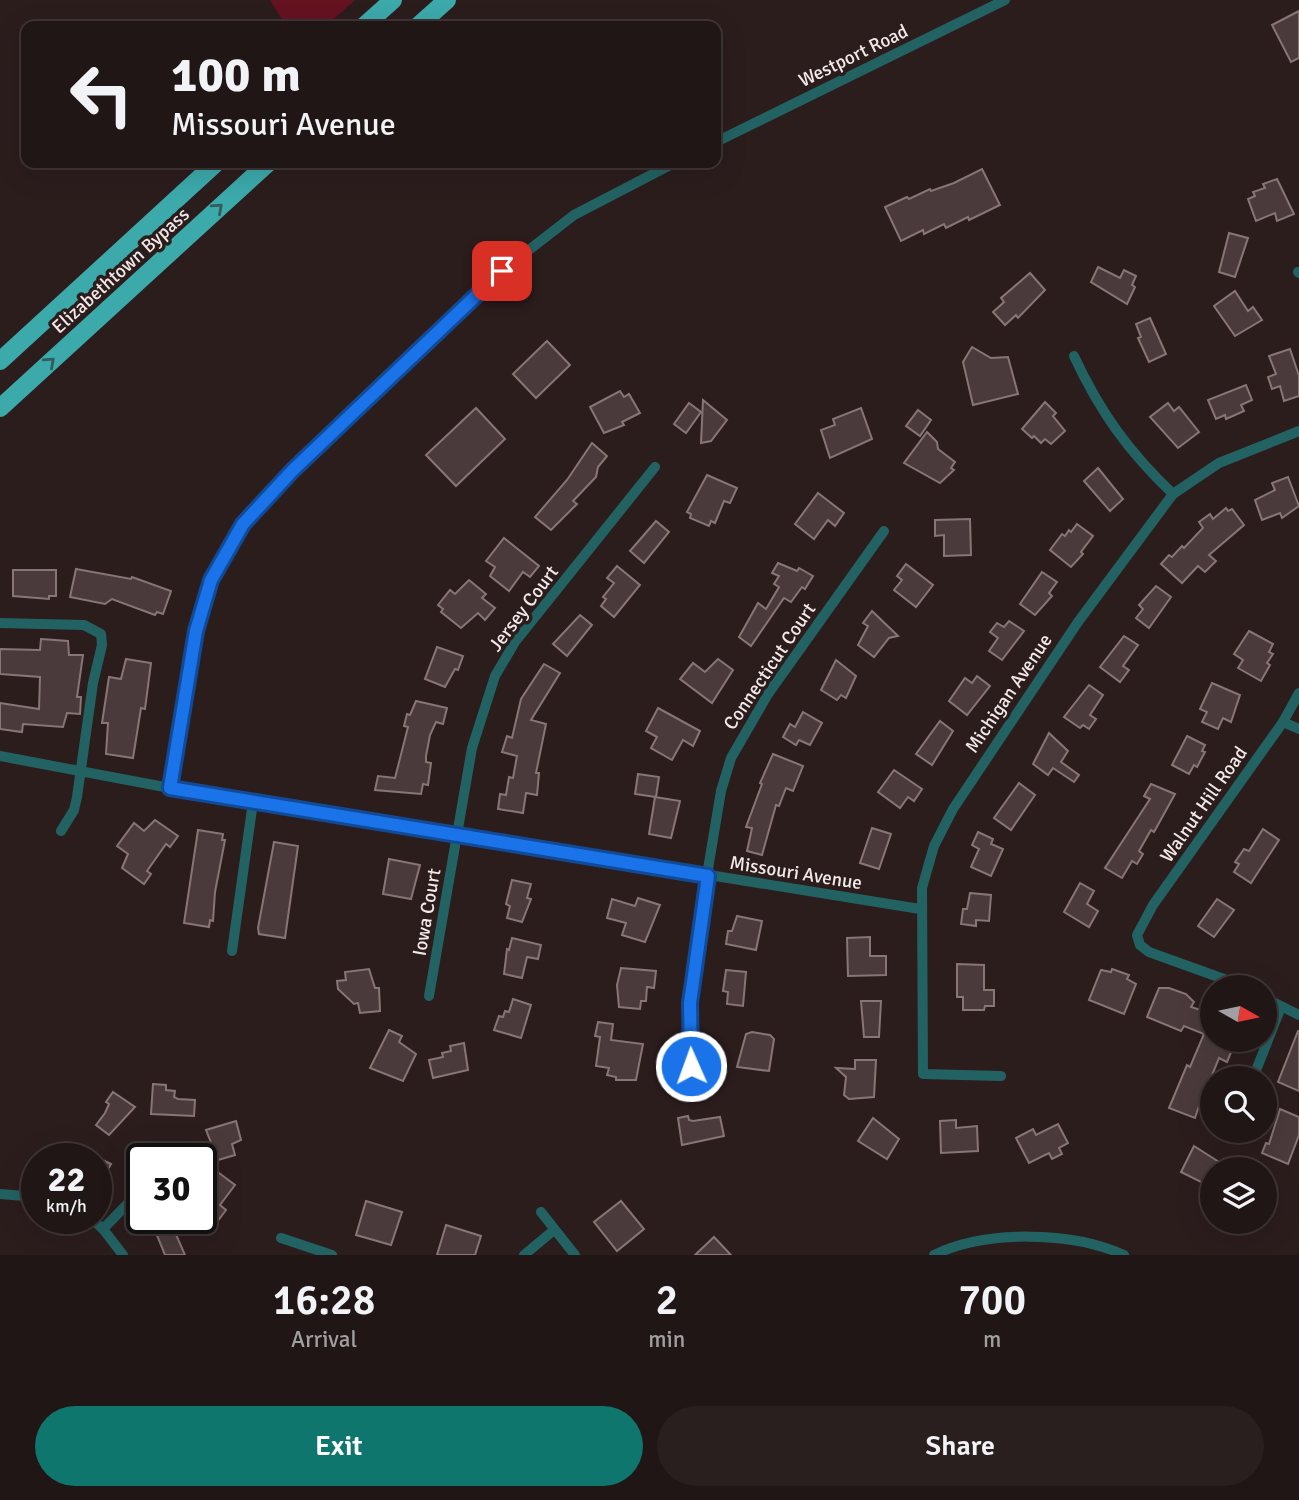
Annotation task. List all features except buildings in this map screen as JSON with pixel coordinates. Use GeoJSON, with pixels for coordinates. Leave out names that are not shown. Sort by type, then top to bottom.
{"type":"FeatureCollection","features":[{"type":"Feature","properties":{"kind":"highway"},"geometry":{"type":"LineString","coordinates":[[370,21],[393,0]]}},
{"type":"Feature","properties":{"kind":"highway"},"geometry":{"type":"LineString","coordinates":[[424,21],[447,0]]}},
{"type":"Feature","properties":{"kind":"highway","name":"Elizabethtown Bypass"},"geometry":{"type":"LineString","coordinates":[[0,361],[211,168]]}},
{"type":"Feature","properties":{"kind":"highway","name":"Elizabethtown Bypass"},"geometry":{"type":"LineString","coordinates":[[0,408],[263,168]]}},
{"type":"Feature","properties":{"kind":"street","name":"Westport Road"},"geometry":{"type":"LineString","coordinates":[[721,140],[1005,0]]}},
{"type":"Feature","properties":{"kind":"street"},"geometry":{"type":"LineString","coordinates":[[170,788],[196,631],[211,580],[243,524],[293,470],[502,271],[574,215],[664,168]]}},
{"type":"Feature","properties":{"kind":"street"},"geometry":{"type":"LineString","coordinates":[[1074,356],[1106,419],[1128,447],[1173,494]]}},
{"type":"Feature","properties":{"kind":"street","name":"Michigan Avenue"},"geometry":{"type":"LineString","coordinates":[[1001,1076],[923,1074],[920,909],[927,864],[942,827],[1078,622],[1173,494],[1219,463],[1299,431]]}},
{"type":"Feature","properties":{"kind":"street","name":"Jersey Court"},"geometry":{"type":"LineString","coordinates":[[457,835],[472,748],[495,676],[515,642],[655,467]]}},
{"type":"Feature","properties":{"kind":"street","name":"Connecticut Court"},"geometry":{"type":"LineString","coordinates":[[691,1066],[690,1003],[708,876],[721,791],[738,741],[768,694],[884,531]]}},
{"type":"Feature","properties":{"kind":"street"},"geometry":{"type":"LineString","coordinates":[[0,623],[84,625],[101,634],[102,645],[94,676],[74,810],[61,831]]}},
{"type":"Feature","properties":{"kind":"street","name":"Walnut Hill Road"},"geometry":{"type":"LineString","coordinates":[[1213,975],[1149,952],[1140,945],[1137,935],[1153,905],[1283,722],[1299,693]]}},
{"type":"Feature","properties":{"kind":"street"},"geometry":{"type":"LineString","coordinates":[[1283,722],[1299,729]]}},
{"type":"Feature","properties":{"kind":"street","name":"Missouri Avenue"},"geometry":{"type":"LineString","coordinates":[[0,756],[253,802],[920,909]]}},
{"type":"Feature","properties":{"kind":"street"},"geometry":{"type":"LineString","coordinates":[[232,951],[253,802]]}},
{"type":"Feature","properties":{"kind":"street","name":"Iowa Court"},"geometry":{"type":"LineString","coordinates":[[429,996],[457,835]]}},
{"type":"Feature","properties":{"kind":"street"},"geometry":{"type":"LineString","coordinates":[[1278,1005],[1299,1015]]}},
{"type":"Feature","properties":{"kind":"street"},"geometry":{"type":"LineString","coordinates":[[1258,1066],[1281,1007]]}},
{"type":"Feature","properties":{"kind":"street"},"geometry":{"type":"LineString","coordinates":[[0,1194],[21,1196]]}},
{"type":"Feature","properties":{"kind":"street"},"geometry":{"type":"LineString","coordinates":[[112,1219],[126,1205]]}},
{"type":"Feature","properties":{"kind":"street"},"geometry":{"type":"LineString","coordinates":[[541,1212],[575,1255]]}},
{"type":"Feature","properties":{"kind":"street"},"geometry":{"type":"LineString","coordinates":[[524,1255],[554,1230]]}},
{"type":"Feature","properties":{"kind":"street"},"geometry":{"type":"LineString","coordinates":[[107,1234],[123,1255]]}},
{"type":"Feature","properties":{"kind":"street"},"geometry":{"type":"LineString","coordinates":[[281,1238],[332,1255]]}},
{"type":"Feature","properties":{"kind":"street"},"geometry":{"type":"LineString","coordinates":[[934,1255],[964,1243],[990,1238],[1071,1241],[1097,1245],[1124,1255]]}},
{"type":"Feature","properties":{"kind":"shaded area"},"geometry":{"type":"Polygon","coordinates":[[[270,0],[355,0],[332,21],[283,21],[270,0]]]}},
{"type":"Feature","properties":{"kind":"route"},"geometry":{"type":"LineString","coordinates":[[502,271],[293,470],[243,524],[211,580],[196,631],[170,788],[587,854],[708,876],[698,929],[690,1003],[691,1066]]}}]}
